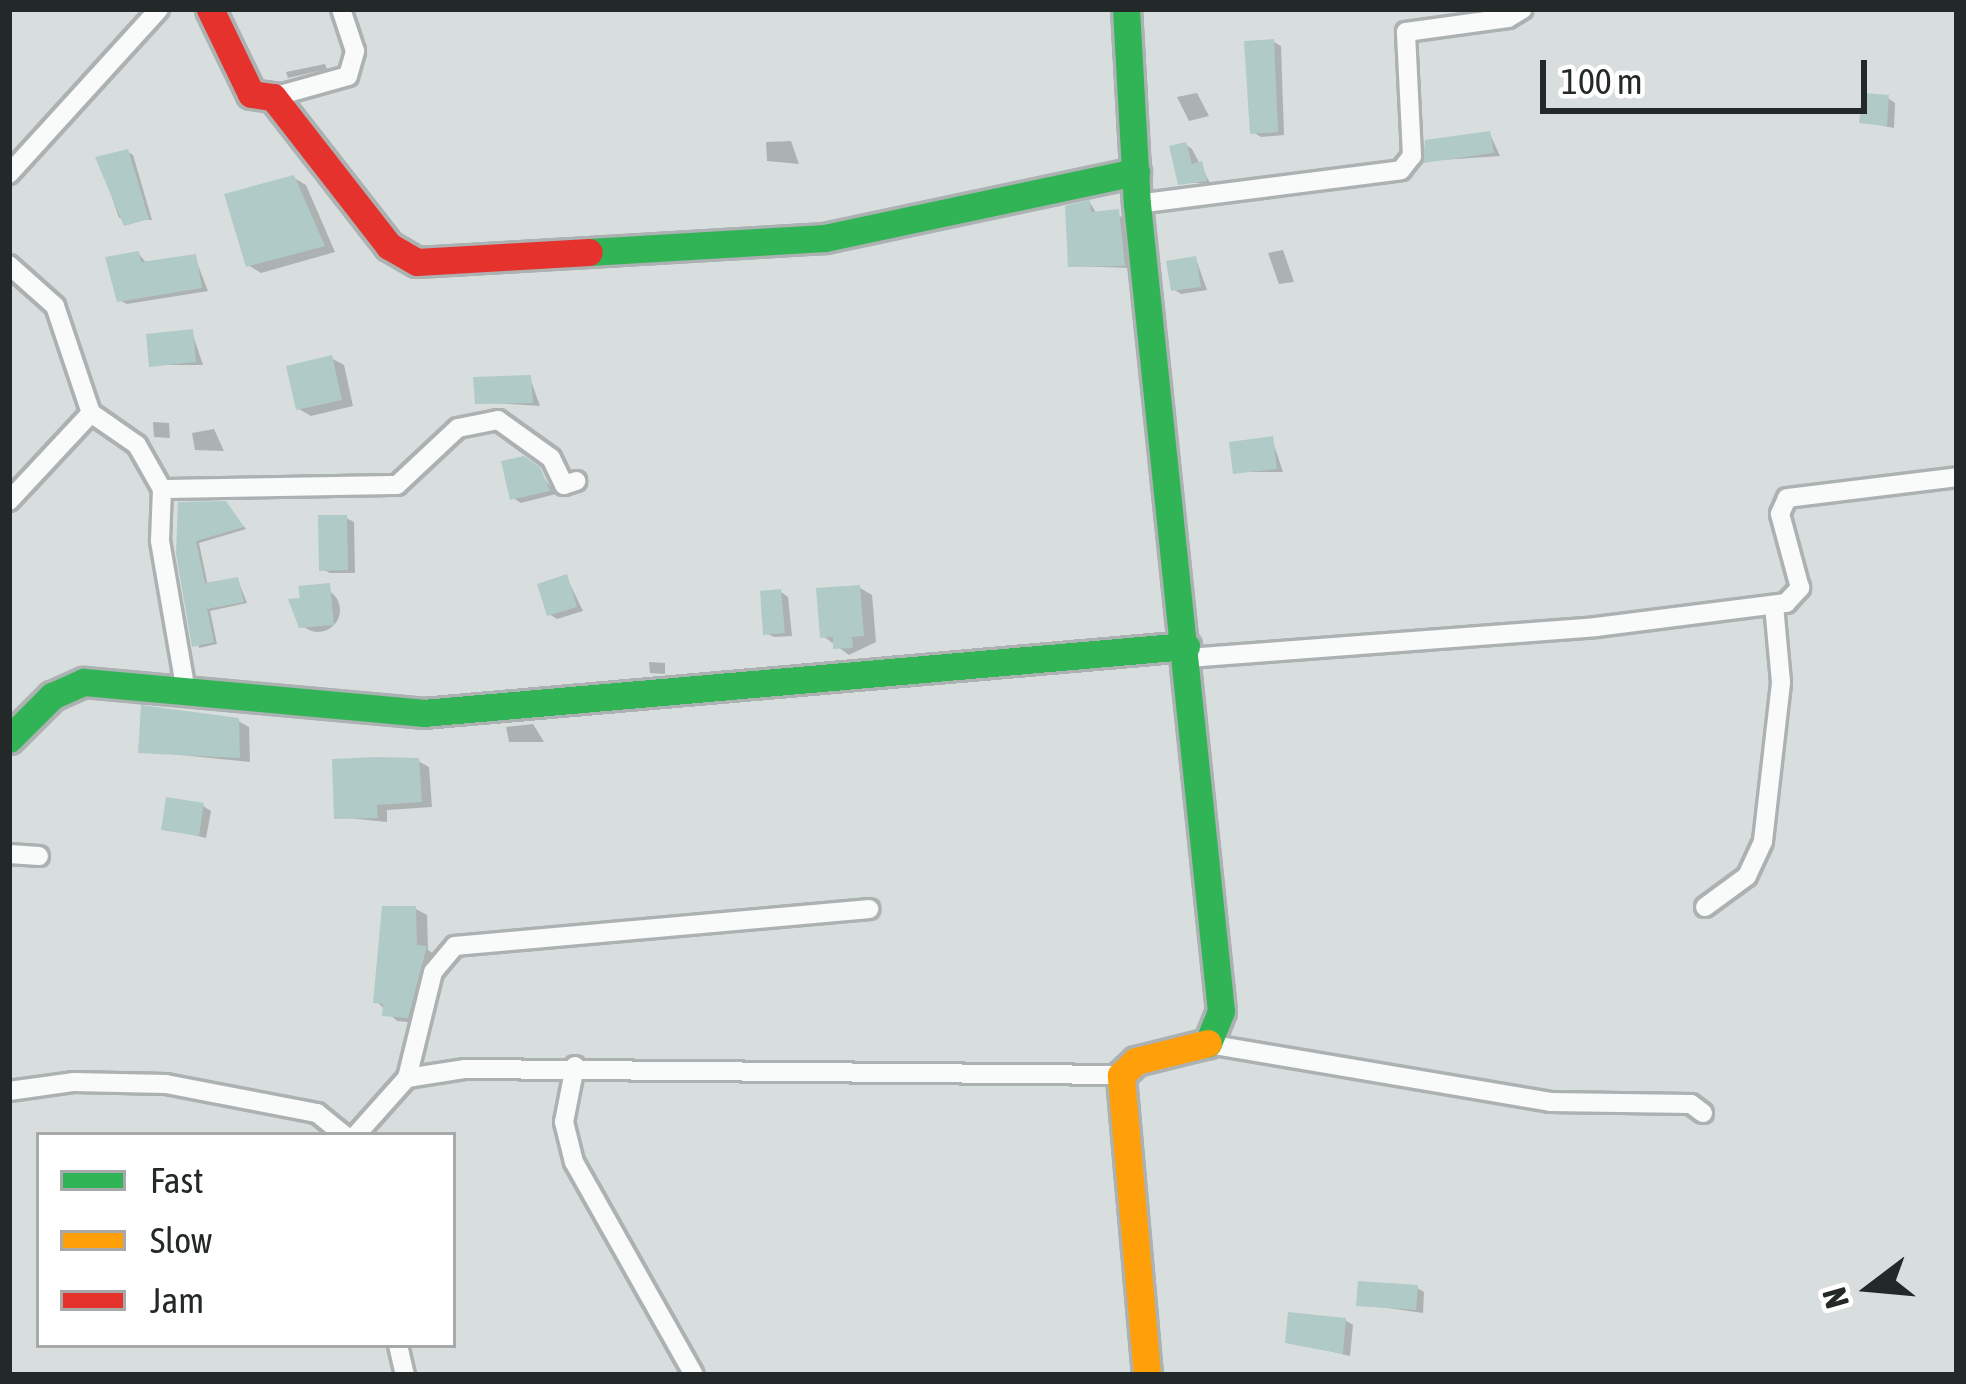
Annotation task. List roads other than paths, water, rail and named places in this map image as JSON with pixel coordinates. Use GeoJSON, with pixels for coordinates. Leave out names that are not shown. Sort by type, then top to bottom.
{"type":"FeatureCollection","features":[{"type":"Feature","properties":{"kind":"street"},"geometry":{"type":"LineString","coordinates":[[9,174],[159,9]]}},
{"type":"Feature","properties":{"kind":"street"},"geometry":{"type":"LineString","coordinates":[[210,9],[242,83],[251,94],[273,98],[348,76],[355,51],[341,9]]}},
{"type":"Feature","properties":{"kind":"street"},"geometry":{"type":"LineString","coordinates":[[1126,9],[1138,204],[1221,1011],[1208,1044]]}},
{"type":"Feature","properties":{"kind":"street"},"geometry":{"type":"LineString","coordinates":[[1138,204],[1401,170],[1412,156],[1406,32],[1508,19],[1523,9]]}},
{"type":"Feature","properties":{"kind":"street"},"geometry":{"type":"LineString","coordinates":[[273,98],[389,246],[436,264],[825,238],[1136,172]]}},
{"type":"Feature","properties":{"kind":"street"},"geometry":{"type":"LineString","coordinates":[[9,265],[55,306],[91,413],[136,445],[162,489],[160,541],[186,691]]}},
{"type":"Feature","properties":{"kind":"street"},"geometry":{"type":"LineString","coordinates":[[9,501],[91,413]]}},
{"type":"Feature","properties":{"kind":"street"},"geometry":{"type":"LineString","coordinates":[[162,489],[397,485],[458,428],[498,420],[551,458],[564,485],[576,481]]}},
{"type":"Feature","properties":{"kind":"street"},"geometry":{"type":"LineString","coordinates":[[9,739],[67,686],[110,682],[423,713],[1774,605],[1798,598],[1780,514],[1787,499],[1957,477]]}},
{"type":"Feature","properties":{"kind":"street"},"geometry":{"type":"LineString","coordinates":[[1705,907],[1747,876],[1763,841],[1781,682],[1774,605]]}},
{"type":"Feature","properties":{"kind":"street"},"geometry":{"type":"LineString","coordinates":[[9,854],[39,856]]}},
{"type":"Feature","properties":{"kind":"street"},"geometry":{"type":"LineString","coordinates":[[359,1132],[407,1078],[433,972],[455,946],[868,909]]}},
{"type":"Feature","properties":{"kind":"street"},"geometry":{"type":"LineString","coordinates":[[407,1078],[575,1066],[1121,1075],[1136,1061],[1208,1044],[1550,1102],[1691,1104],[1703,1113]]}},
{"type":"Feature","properties":{"kind":"street"},"geometry":{"type":"LineString","coordinates":[[575,1066],[564,1122],[574,1162],[694,1375]]}},
{"type":"Feature","properties":{"kind":"street"},"geometry":{"type":"LineString","coordinates":[[1121,1075],[1147,1375]]}},
{"type":"Feature","properties":{"kind":"street"},"geometry":{"type":"LineString","coordinates":[[9,1091],[74,1082],[166,1084],[317,1113],[340,1132]]}}]}
